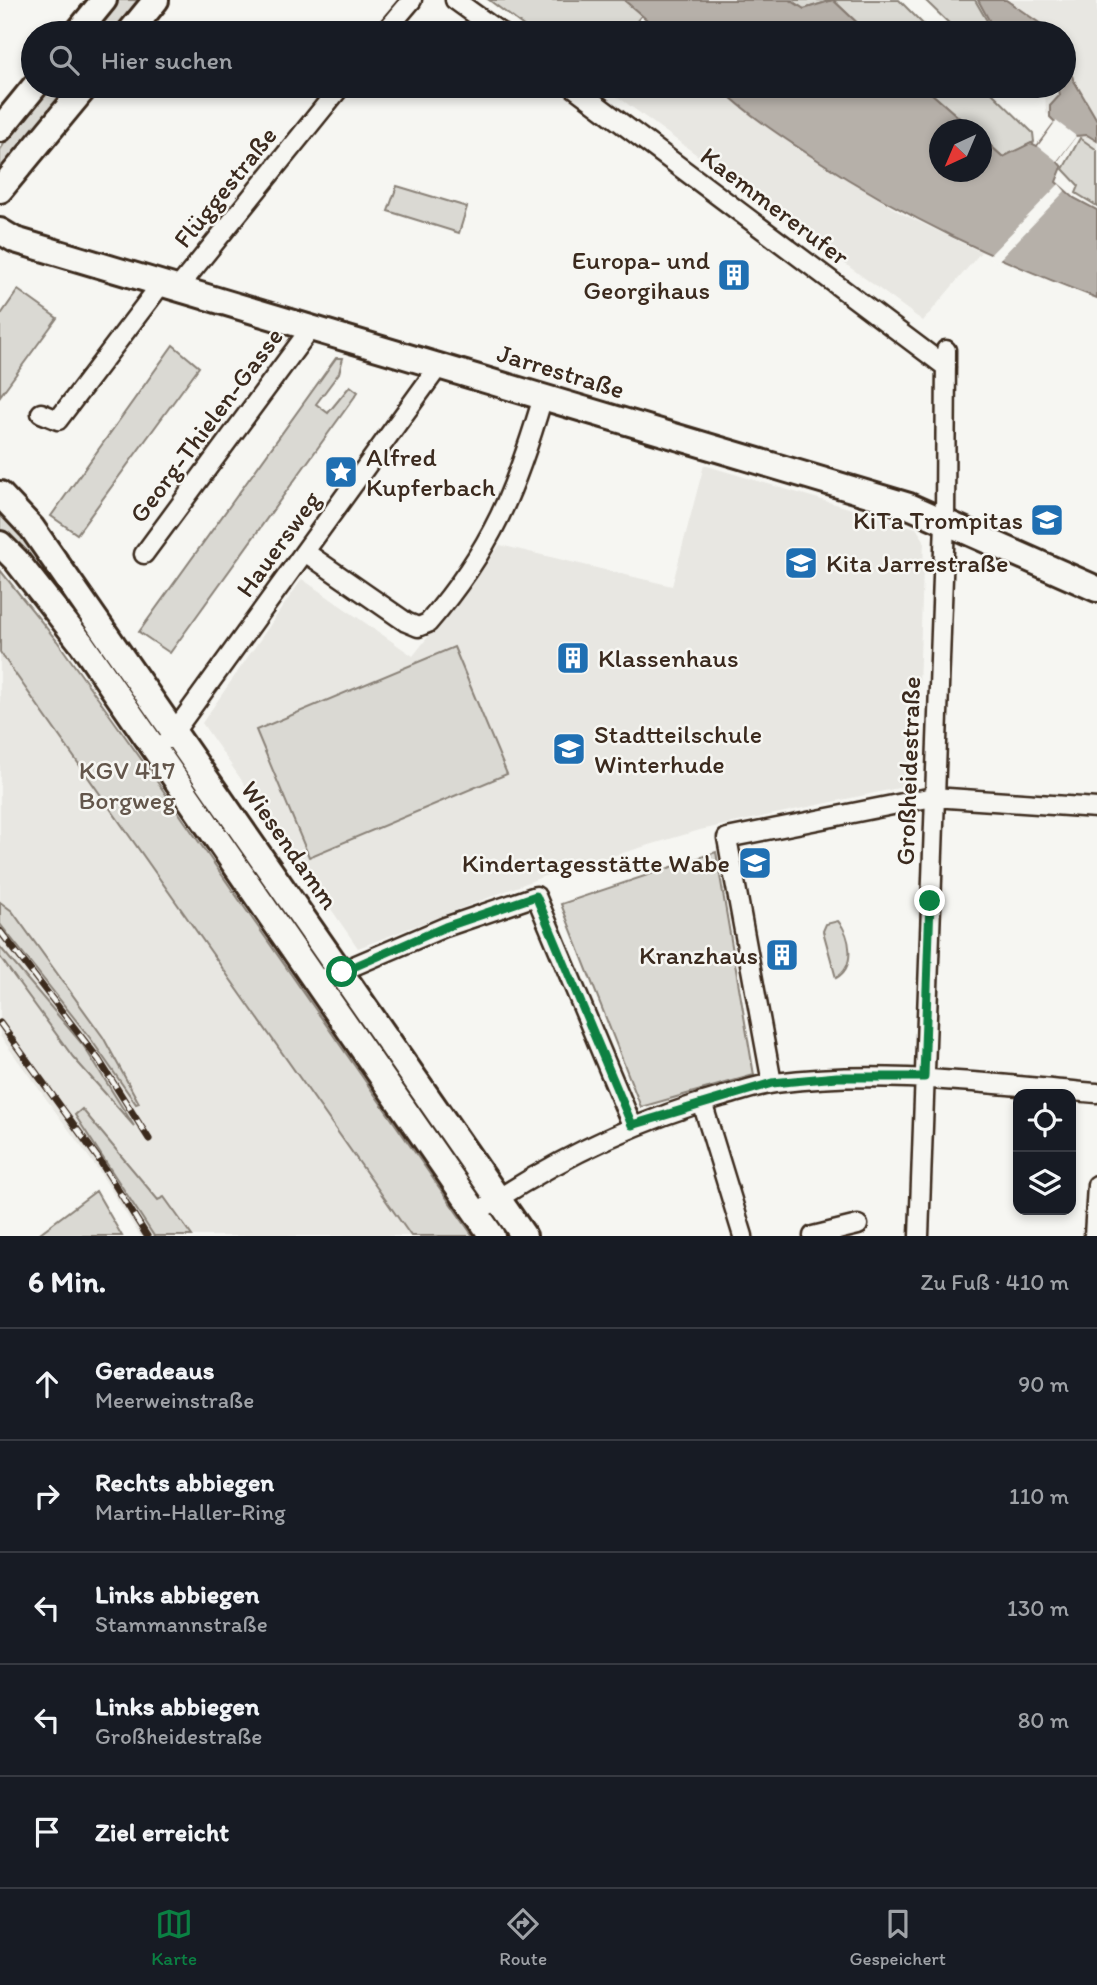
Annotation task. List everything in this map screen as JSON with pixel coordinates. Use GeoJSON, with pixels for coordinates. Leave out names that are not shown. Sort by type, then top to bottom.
{"type":"FeatureCollection","features":[{"type":"Feature","properties":{"kind":"street"},"geometry":{"type":"LineString","coordinates":[[87,21],[104,0]]}},
{"type":"Feature","properties":{"kind":"street"},"geometry":{"type":"LineString","coordinates":[[139,21],[156,0]]}},
{"type":"Feature","properties":{"kind":"street"},"geometry":{"type":"LineString","coordinates":[[394,21],[412,0]]}},
{"type":"Feature","properties":{"kind":"street"},"geometry":{"type":"LineString","coordinates":[[455,0],[484,21]]}},
{"type":"Feature","properties":{"kind":"street"},"geometry":{"type":"LineString","coordinates":[[0,129],[25,98]]}},
{"type":"Feature","properties":{"kind":"street"},"geometry":{"type":"LineString","coordinates":[[0,190],[76,98]]}},
{"type":"Feature","properties":{"kind":"street","name":"Flüggestraße"},"geometry":{"type":"LineString","coordinates":[[41,413],[58,420],[331,98]]}},
{"type":"Feature","properties":{"kind":"street","name":"Kaemmererufer"},"geometry":{"type":"LineString","coordinates":[[588,98],[946,359]]}},
{"type":"Feature","properties":{"kind":"street","name":"Jarrestraße"},"geometry":{"type":"LineString","coordinates":[[0,231],[15,240],[909,506],[1097,589]]}},
{"type":"Feature","properties":{"kind":"street","name":"Georg-Thielen-Gasse"},"geometry":{"type":"LineString","coordinates":[[144,554],[312,328]]}},
{"type":"Feature","properties":{"kind":"street","name":"Großheidestraße"},"geometry":{"type":"LineString","coordinates":[[919,1236],[945,522],[946,359]]}},
{"type":"Feature","properties":{"kind":"street","name":"Hauersweg"},"geometry":{"type":"LineString","coordinates":[[159,753],[439,366]]}},
{"type":"Feature","properties":{"kind":"street"},"geometry":{"type":"LineString","coordinates":[[305,552],[406,622],[418,627],[428,623],[471,567],[498,523],[518,479],[543,397]]}},
{"type":"Feature","properties":{"kind":"street","name":"Wiesendamm"},"geometry":{"type":"LineString","coordinates":[[0,494],[32,528],[524,1236]]}},
{"type":"Feature","properties":{"kind":"street"},"geometry":{"type":"LineString","coordinates":[[0,544],[16,560],[82,644],[492,1236]]}},
{"type":"Feature","properties":{"kind":"street"},"geometry":{"type":"LineString","coordinates":[[772,1083],[727,838],[933,797],[1097,808]]}},
{"type":"Feature","properties":{"kind":"street"},"geometry":{"type":"LineString","coordinates":[[316,982],[445,927],[536,896],[632,1125]]}},
{"type":"Feature","properties":{"kind":"street"},"geometry":{"type":"LineString","coordinates":[[476,1213],[498,1198],[632,1125],[772,1083],[837,1077],[924,1077],[1097,1093]]}},
{"type":"Feature","properties":{"kind":"street"},"geometry":{"type":"LineString","coordinates":[[702,1102],[743,1236]]}},
{"type":"Feature","properties":{"kind":"street"},"geometry":{"type":"LineString","coordinates":[[1094,1236],[1097,1185]]}},
{"type":"Feature","properties":{"kind":"street"},"geometry":{"type":"LineString","coordinates":[[813,1236],[858,1225]]}},
{"type":"Feature","properties":{"kind":"shaded area"},"geometry":{"type":"Polygon","coordinates":[[[624,0],[790,0],[804,9],[833,0],[855,21],[648,21],[624,0]]]}},
{"type":"Feature","properties":{"kind":"shaded area"},"geometry":{"type":"Polygon","coordinates":[[[975,0],[1097,0],[1097,150],[1046,113],[1045,98],[1076,98],[1076,21],[987,21],[975,0]]]}},
{"type":"Feature","properties":{"kind":"shaded area"},"geometry":{"type":"Polygon","coordinates":[[[978,0],[1006,0],[1037,21],[989,21],[978,0]]]}},
{"type":"Feature","properties":{"kind":"shaded area"},"geometry":{"type":"Polygon","coordinates":[[[1076,84],[1097,120],[1097,141],[1087,135],[1075,136],[1057,161],[1062,167],[1056,182],[1074,198],[1097,210],[1097,298],[1023,269],[918,219],[778,134],[732,98],[937,98],[961,119],[929,119],[929,182],[992,182],[992,147],[1003,157],[1031,143],[1037,146],[1055,122],[1050,117],[1050,106],[1057,98],[1076,98],[1076,84]]]}},
{"type":"Feature","properties":{"kind":"shaded area"},"geometry":{"type":"Polygon","coordinates":[[[619,98],[733,98],[779,134],[899,212],[981,252],[923,321],[619,98]]]}},
{"type":"Feature","properties":{"kind":"shaded area","name":"Stadtteilschule Winterhude"},"geometry":{"type":"Polygon","coordinates":[[[704,465],[916,528],[924,540],[916,776],[908,786],[700,830],[542,877],[358,948],[202,723],[302,579],[413,656],[500,545],[672,586],[704,465]]]}},
{"type":"Feature","properties":{"kind":"shaded area"},"geometry":{"type":"Polygon","coordinates":[[[0,652],[411,1236],[140,1236],[99,1171],[0,1036],[0,652]]]}},
{"type":"Feature","properties":{"kind":"green space"},"geometry":{"type":"Polygon","coordinates":[[[111,0],[150,0],[131,21],[102,21],[111,0]]]}},
{"type":"Feature","properties":{"kind":"green space"},"geometry":{"type":"Polygon","coordinates":[[[489,0],[624,0],[642,15],[637,21],[517,21],[489,0]]]}},
{"type":"Feature","properties":{"kind":"green space"},"geometry":{"type":"Polygon","coordinates":[[[790,0],[833,0],[804,9],[790,0]]]}},
{"type":"Feature","properties":{"kind":"green space"},"geometry":{"type":"Polygon","coordinates":[[[833,0],[899,0],[920,21],[855,21],[833,0]]]}},
{"type":"Feature","properties":{"kind":"green space"},"geometry":{"type":"Polygon","coordinates":[[[925,0],[975,0],[987,21],[947,21],[925,0]]]}},
{"type":"Feature","properties":{"kind":"green space"},"geometry":{"type":"Polygon","coordinates":[[[34,98],[66,98],[0,173],[0,150],[34,98]]]}},
{"type":"Feature","properties":{"kind":"green space"},"geometry":{"type":"Polygon","coordinates":[[[937,98],[997,98],[1033,133],[1034,142],[1003,157],[992,147],[992,119],[961,119],[937,98]]]}},
{"type":"Feature","properties":{"kind":"green space"},"geometry":{"type":"Polygon","coordinates":[[[1080,138],[1097,150],[1097,206],[1076,193],[1079,186],[1063,169],[1080,138]]]}},
{"type":"Feature","properties":{"kind":"green space"},"geometry":{"type":"Polygon","coordinates":[[[397,186],[467,207],[459,233],[388,211],[397,186]]]}},
{"type":"Feature","properties":{"kind":"green space"},"geometry":{"type":"Polygon","coordinates":[[[18,290],[57,318],[0,396],[0,316],[18,290]]]}},
{"type":"Feature","properties":{"kind":"green space"},"geometry":{"type":"Polygon","coordinates":[[[173,345],[199,367],[77,534],[51,516],[173,345]]]}},
{"type":"Feature","properties":{"kind":"green space"},"geometry":{"type":"Polygon","coordinates":[[[336,358],[343,358],[339,373],[316,404],[328,413],[350,386],[358,392],[170,653],[139,632],[336,358]]]}},
{"type":"Feature","properties":{"kind":"green space"},"geometry":{"type":"Polygon","coordinates":[[[0,511],[17,523],[159,721],[149,727],[0,535],[0,511]]]}},
{"type":"Feature","properties":{"kind":"green space","name":"KGV 417 Borgweg"},"geometry":{"type":"Polygon","coordinates":[[[0,570],[57,641],[149,770],[473,1236],[411,1236],[0,652],[0,570]]]}},
{"type":"Feature","properties":{"kind":"green space"},"geometry":{"type":"Polygon","coordinates":[[[454,647],[507,774],[309,857],[256,730],[454,647]]]}},
{"type":"Feature","properties":{"kind":"green space"},"geometry":{"type":"Polygon","coordinates":[[[716,852],[754,1075],[641,1107],[561,904],[716,852]]]}},
{"type":"Feature","properties":{"kind":"green space"},"geometry":{"type":"Polygon","coordinates":[[[0,902],[12,911],[103,1037],[139,1103],[136,1104],[90,1038],[0,924],[0,902]]]}},
{"type":"Feature","properties":{"kind":"green space"},"geometry":{"type":"Polygon","coordinates":[[[838,921],[846,934],[849,959],[847,966],[836,978],[823,931],[826,924],[838,921]]]}},
{"type":"Feature","properties":{"kind":"green space"},"geometry":{"type":"Polygon","coordinates":[[[0,947],[83,1045],[134,1126],[73,1057],[0,957],[0,947]]]}},
{"type":"Feature","properties":{"kind":"green space"},"geometry":{"type":"Polygon","coordinates":[[[82,1109],[158,1200],[164,1197],[192,1236],[154,1236],[75,1115],[82,1109]]]}},
{"type":"Feature","properties":{"kind":"green space"},"geometry":{"type":"Polygon","coordinates":[[[96,1191],[122,1236],[36,1236],[96,1191]]]}},
{"type":"Feature","properties":{"kind":"pier"},"geometry":{"type":"Polygon","coordinates":[[[1056,121],[1076,136],[1057,161],[1038,146],[1056,121]]]}},
{"type":"Feature","properties":{"kind":"pier"},"geometry":{"type":"Polygon","coordinates":[[[1059,184],[1065,191],[997,262],[987,258],[1059,184]]]}},
{"type":"Feature","properties":{"kind":"railway"},"geometry":{"type":"LineString","coordinates":[[0,931],[99,1060],[149,1139]]}},
{"type":"Feature","properties":{"kind":"railway"},"geometry":{"type":"LineString","coordinates":[[0,1023],[98,1158],[147,1236]]}},
{"type":"Feature","properties":{"kind":"place","name":"Europa- und Georgihaus"},"geometry":{"type":"Point","coordinates":[734,275]}},
{"type":"Feature","properties":{"kind":"place","name":"Alfred Kupferbach"},"geometry":{"type":"Point","coordinates":[341,472]}},
{"type":"Feature","properties":{"kind":"place","name":"KiTa Trompitas"},"geometry":{"type":"Point","coordinates":[1047,520]}},
{"type":"Feature","properties":{"kind":"place","name":"Kita Jarrestraße"},"geometry":{"type":"Point","coordinates":[801,563]}},
{"type":"Feature","properties":{"kind":"place","name":"Klassenhaus"},"geometry":{"type":"Point","coordinates":[573,658]}},
{"type":"Feature","properties":{"kind":"place","name":"Stadtteilschule Winterhude"},"geometry":{"type":"Point","coordinates":[569,749]}},
{"type":"Feature","properties":{"kind":"place","name":"Kindertagesstätte Wabe"},"geometry":{"type":"Point","coordinates":[755,863]}},
{"type":"Feature","properties":{"kind":"place","name":"Kranzhaus"},"geometry":{"type":"Point","coordinates":[782,955]}},
{"type":"Feature","properties":{"kind":"route"},"geometry":{"type":"LineString","coordinates":[[342,972],[445,927],[536,896],[632,1125],[772,1083],[837,1077],[924,1077],[930,901]]}}]}
